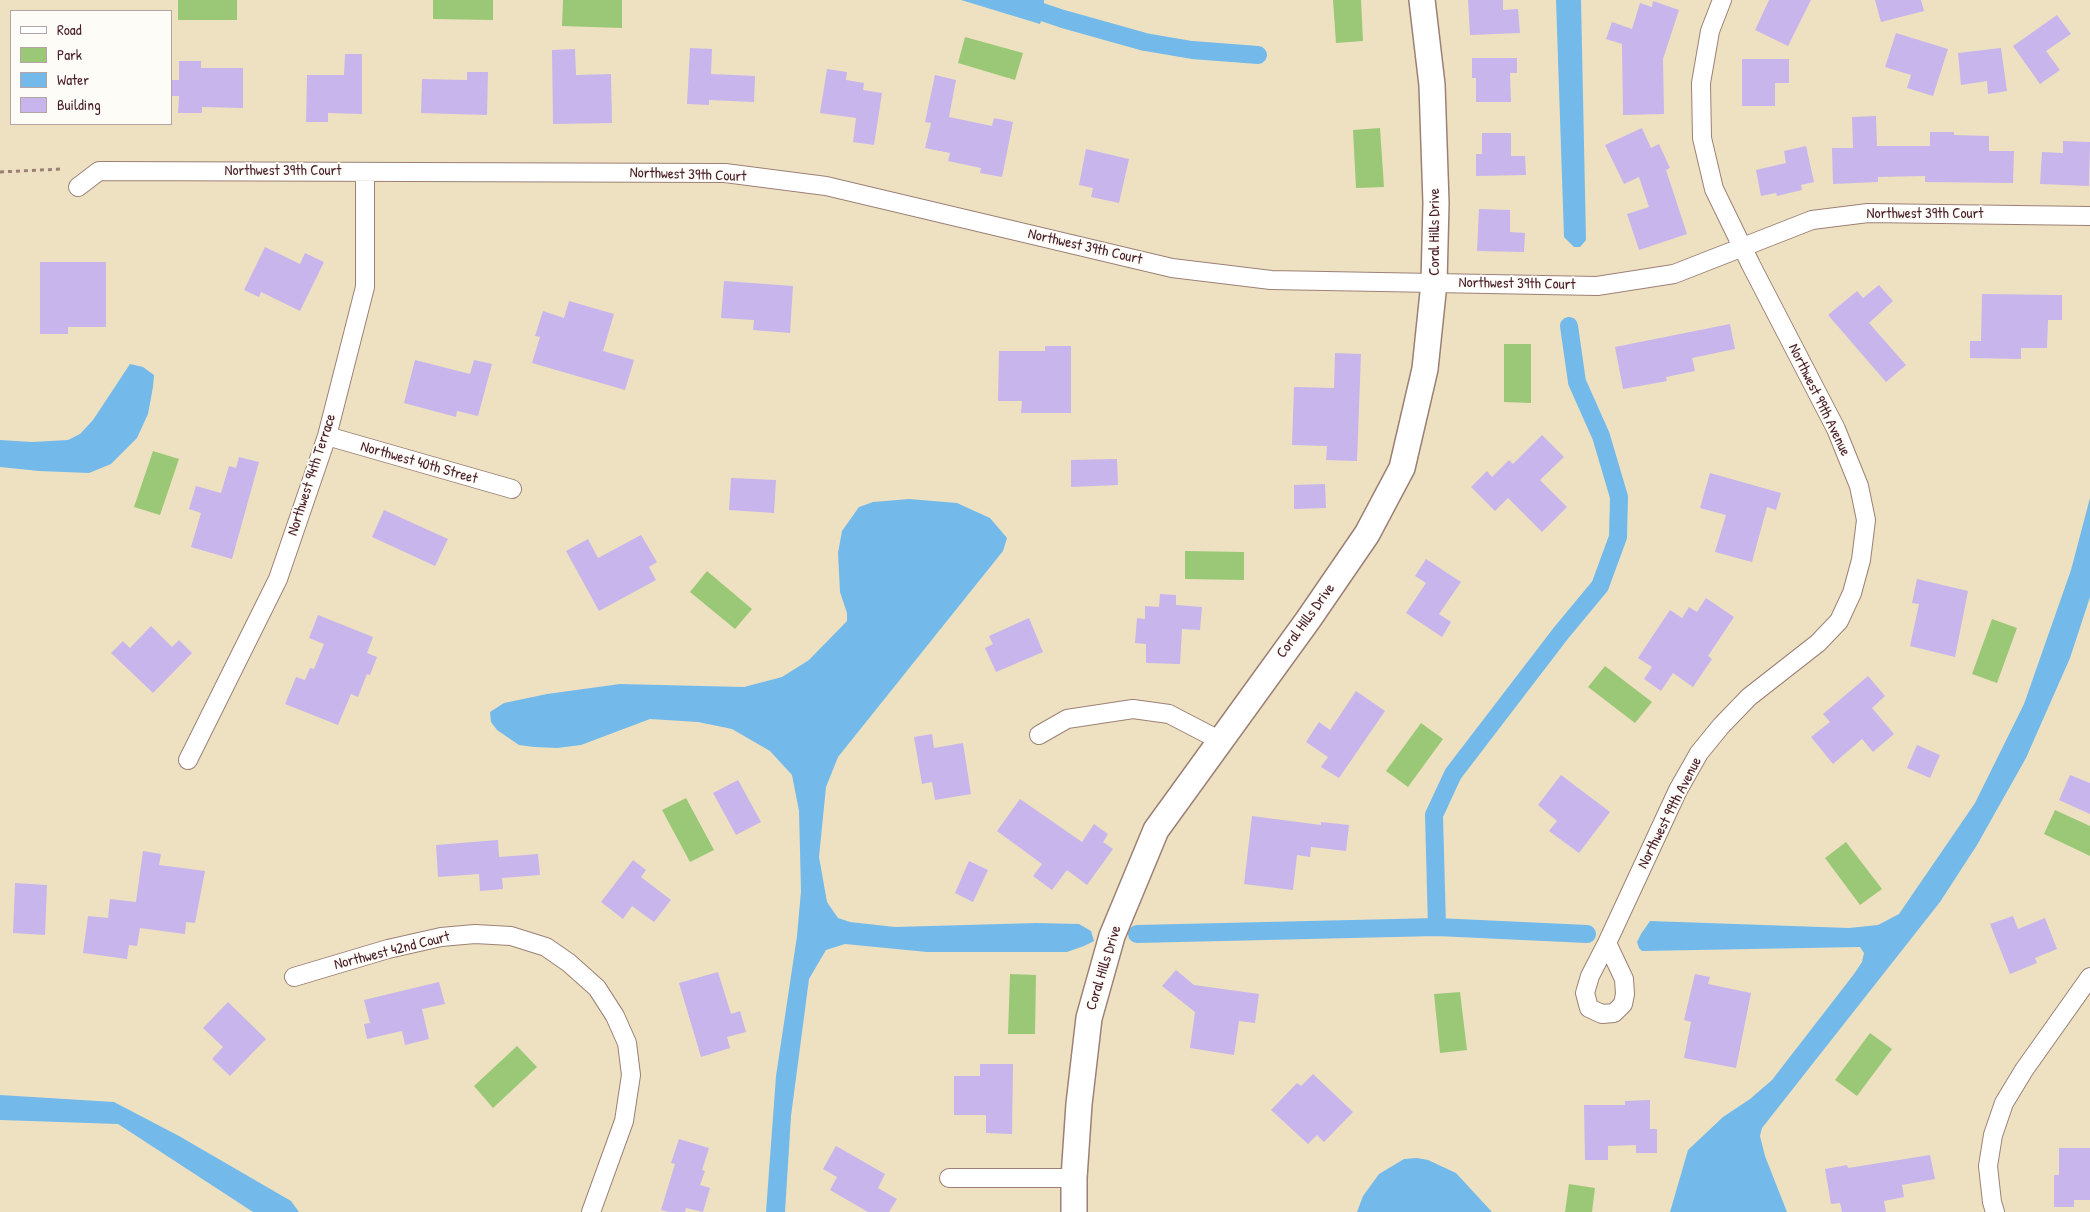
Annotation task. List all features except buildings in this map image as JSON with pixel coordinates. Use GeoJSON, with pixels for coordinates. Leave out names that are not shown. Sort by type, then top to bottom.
{"type":"FeatureCollection","features":[{"type":"Feature","properties":{"kind":"street","name":"Coral Hills Drive"},"geometry":{"type":"LineString","coordinates":[[1074,1212],[1074,1178],[1079,1104],[1089,1018],[1112,936],[1156,830],[1219,740],[1308,620],[1367,534],[1402,468],[1424,369],[1434,283],[1436,203],[1432,85],[1422,0]]}},
{"type":"Feature","properties":{"kind":"street","name":"Northwest 99th Avenue"},"geometry":{"type":"LineString","coordinates":[[1607,943],[1678,790],[1699,753],[1721,726],[1749,697],[1818,643],[1839,621],[1852,594],[1862,560],[1866,520],[1858,486],[1836,429],[1742,248],[1714,189],[1702,138],[1700,83],[1710,31],[1722,0]]}},
{"type":"Feature","properties":{"kind":"street","name":"Northwest 39th Court"},"geometry":{"type":"LineString","coordinates":[[78,187],[99,171],[725,174],[826,186],[1172,268],[1271,280],[1597,286],[1674,274],[1812,220],[1868,213],[2090,216]]}},
{"type":"Feature","properties":{"kind":"street","name":"Northwest 94th Terrace"},"geometry":{"type":"LineString","coordinates":[[188,760],[278,578],[327,436],[365,287],[365,172]]}},
{"type":"Feature","properties":{"kind":"street","name":"Northwest 40th Street"},"geometry":{"type":"LineString","coordinates":[[327,436],[512,489]]}},
{"type":"Feature","properties":{"kind":"street"},"geometry":{"type":"LineString","coordinates":[[1039,735],[1067,719],[1133,709],[1169,714],[1219,740]]}},
{"type":"Feature","properties":{"kind":"street","name":"Northwest 42nd Court"},"geometry":{"type":"LineString","coordinates":[[294,977],[388,949],[441,937],[475,934],[511,936],[546,947],[569,963],[596,988],[615,1016],[627,1044],[631,1075],[624,1121],[591,1212]]}},
{"type":"Feature","properties":{"kind":"street"},"geometry":{"type":"LineString","coordinates":[[1995,1212],[1988,1166],[1993,1135],[2004,1103],[2024,1070],[2090,977]]}},
{"type":"Feature","properties":{"kind":"street"},"geometry":{"type":"LineString","coordinates":[[949,1178],[1074,1178]]}},
{"type":"Feature","properties":{"kind":"path"},"geometry":{"type":"LineString","coordinates":[[0,172],[61,169]]}},
{"type":"Feature","properties":{"kind":"green space"},"geometry":{"type":"Polygon","coordinates":[[[178,0],[237,0],[237,20],[178,20],[178,0]]]}},
{"type":"Feature","properties":{"kind":"green space"},"geometry":{"type":"Polygon","coordinates":[[[433,0],[493,0],[493,20],[433,19],[433,0]]]}},
{"type":"Feature","properties":{"kind":"green space"},"geometry":{"type":"Polygon","coordinates":[[[563,0],[622,0],[622,28],[562,26],[563,0]]]}},
{"type":"Feature","properties":{"kind":"green space"},"geometry":{"type":"Polygon","coordinates":[[[1333,0],[1361,0],[1363,41],[1336,43],[1333,0]]]}},
{"type":"Feature","properties":{"kind":"green space"},"geometry":{"type":"Polygon","coordinates":[[[965,37],[1023,53],[1015,80],[958,63],[965,37]]]}},
{"type":"Feature","properties":{"kind":"green space"},"geometry":{"type":"Polygon","coordinates":[[[1380,128],[1384,187],[1356,188],[1353,130],[1380,128]]]}},
{"type":"Feature","properties":{"kind":"green space"},"geometry":{"type":"Polygon","coordinates":[[[1504,344],[1531,344],[1531,403],[1504,402],[1504,344]]]}},
{"type":"Feature","properties":{"kind":"green space"},"geometry":{"type":"Polygon","coordinates":[[[153,451],[179,459],[160,515],[134,507],[153,451]]]}},
{"type":"Feature","properties":{"kind":"green space"},"geometry":{"type":"Polygon","coordinates":[[[1185,551],[1244,552],[1244,580],[1185,579],[1185,551]]]}},
{"type":"Feature","properties":{"kind":"green space"},"geometry":{"type":"Polygon","coordinates":[[[707,571],[752,609],[735,629],[690,592],[707,571]]]}},
{"type":"Feature","properties":{"kind":"green space"},"geometry":{"type":"Polygon","coordinates":[[[1992,619],[2017,628],[1997,683],[1972,674],[1992,619]]]}},
{"type":"Feature","properties":{"kind":"green space"},"geometry":{"type":"Polygon","coordinates":[[[1605,666],[1652,702],[1635,723],[1588,687],[1605,666]]]}},
{"type":"Feature","properties":{"kind":"green space"},"geometry":{"type":"Polygon","coordinates":[[[1421,723],[1443,739],[1408,787],[1386,771],[1421,723]]]}},
{"type":"Feature","properties":{"kind":"green space"},"geometry":{"type":"Polygon","coordinates":[[[686,798],[714,850],[690,862],[662,810],[686,798]]]}},
{"type":"Feature","properties":{"kind":"green space"},"geometry":{"type":"Polygon","coordinates":[[[2055,810],[2090,826],[2090,856],[2044,834],[2055,810]]]}},
{"type":"Feature","properties":{"kind":"green space"},"geometry":{"type":"Polygon","coordinates":[[[1846,842],[1882,889],[1860,905],[1825,858],[1846,842]]]}},
{"type":"Feature","properties":{"kind":"green space"},"geometry":{"type":"Polygon","coordinates":[[[1010,974],[1036,975],[1035,1034],[1008,1034],[1010,974]]]}},
{"type":"Feature","properties":{"kind":"green space"},"geometry":{"type":"Polygon","coordinates":[[[1460,992],[1467,1050],[1440,1053],[1434,994],[1460,992]]]}},
{"type":"Feature","properties":{"kind":"green space"},"geometry":{"type":"Polygon","coordinates":[[[1870,1033],[1892,1049],[1857,1096],[1835,1080],[1870,1033]]]}},
{"type":"Feature","properties":{"kind":"green space"},"geometry":{"type":"Polygon","coordinates":[[[517,1046],[537,1067],[493,1108],[474,1086],[517,1046]]]}},
{"type":"Feature","properties":{"kind":"green space"},"geometry":{"type":"Polygon","coordinates":[[[1569,1184],[1595,1188],[1592,1212],[1565,1212],[1569,1184]]]}},
{"type":"Feature","properties":{"kind":"water"},"geometry":{"type":"Polygon","coordinates":[[[961,0],[1044,0],[1044,13],[1040,24],[961,0]]]}},
{"type":"Feature","properties":{"kind":"water"},"geometry":{"type":"Polygon","coordinates":[[[1556,0],[1581,0],[1586,240],[1580,247],[1574,247],[1564,237],[1556,0]]]}},
{"type":"Feature","properties":{"kind":"water"},"geometry":{"type":"Polygon","coordinates":[[[130,364],[143,367],[154,375],[148,414],[137,438],[111,464],[89,473],[0,467],[0,440],[32,442],[68,440],[80,434],[93,420],[130,364]]]}},
{"type":"Feature","properties":{"kind":"water"},"geometry":{"type":"Polygon","coordinates":[[[2090,498],[2090,597],[2070,658],[2026,758],[1977,845],[1940,902],[1762,1128],[1760,1136],[1765,1156],[1787,1212],[1670,1212],[1688,1150],[1723,1117],[1750,1099],[1772,1080],[1854,974],[1862,962],[1864,953],[1860,947],[1642,951],[1637,942],[1641,934],[1650,921],[1849,928],[1878,925],[1899,914],[1975,803],[2024,704],[2071,570],[2090,498]]]}},
{"type":"Feature","properties":{"kind":"water"},"geometry":{"type":"Polygon","coordinates":[[[909,499],[957,503],[990,518],[1007,538],[1003,551],[838,757],[826,787],[819,857],[827,902],[838,918],[850,922],[895,927],[1037,923],[1079,924],[1091,931],[1094,941],[1067,952],[927,952],[845,944],[826,950],[809,979],[791,1116],[785,1212],[766,1212],[776,1076],[797,936],[801,891],[799,811],[792,775],[770,751],[732,729],[698,722],[650,719],[581,745],[557,748],[534,747],[519,745],[497,730],[491,722],[490,712],[504,703],[547,694],[620,684],[744,687],[782,677],[809,660],[847,621],[847,613],[840,592],[838,553],[842,531],[859,507],[873,502],[909,499]]]}},
{"type":"Feature","properties":{"kind":"water"},"geometry":{"type":"Polygon","coordinates":[[[0,1095],[114,1102],[179,1136],[291,1201],[299,1212],[253,1212],[118,1124],[0,1120],[0,1095]]]}},
{"type":"Feature","properties":{"kind":"water"},"geometry":{"type":"Polygon","coordinates":[[[1417,1158],[1428,1160],[1456,1173],[1492,1212],[1357,1212],[1363,1196],[1379,1174],[1404,1159],[1417,1158]]]}},
{"type":"Feature","properties":{"kind":"waterway"},"geometry":{"type":"LineString","coordinates":[[1006,0],[1063,19],[1145,42],[1192,50],[1258,55]]}},
{"type":"Feature","properties":{"kind":"waterway"},"geometry":{"type":"LineString","coordinates":[[1437,927],[1434,815],[1453,774],[1561,633],[1600,586],[1618,537],[1619,497],[1601,436],[1577,382],[1569,326]]}},
{"type":"Feature","properties":{"kind":"waterway"},"geometry":{"type":"LineString","coordinates":[[1137,934],[1437,927],[1587,934]]}}]}
